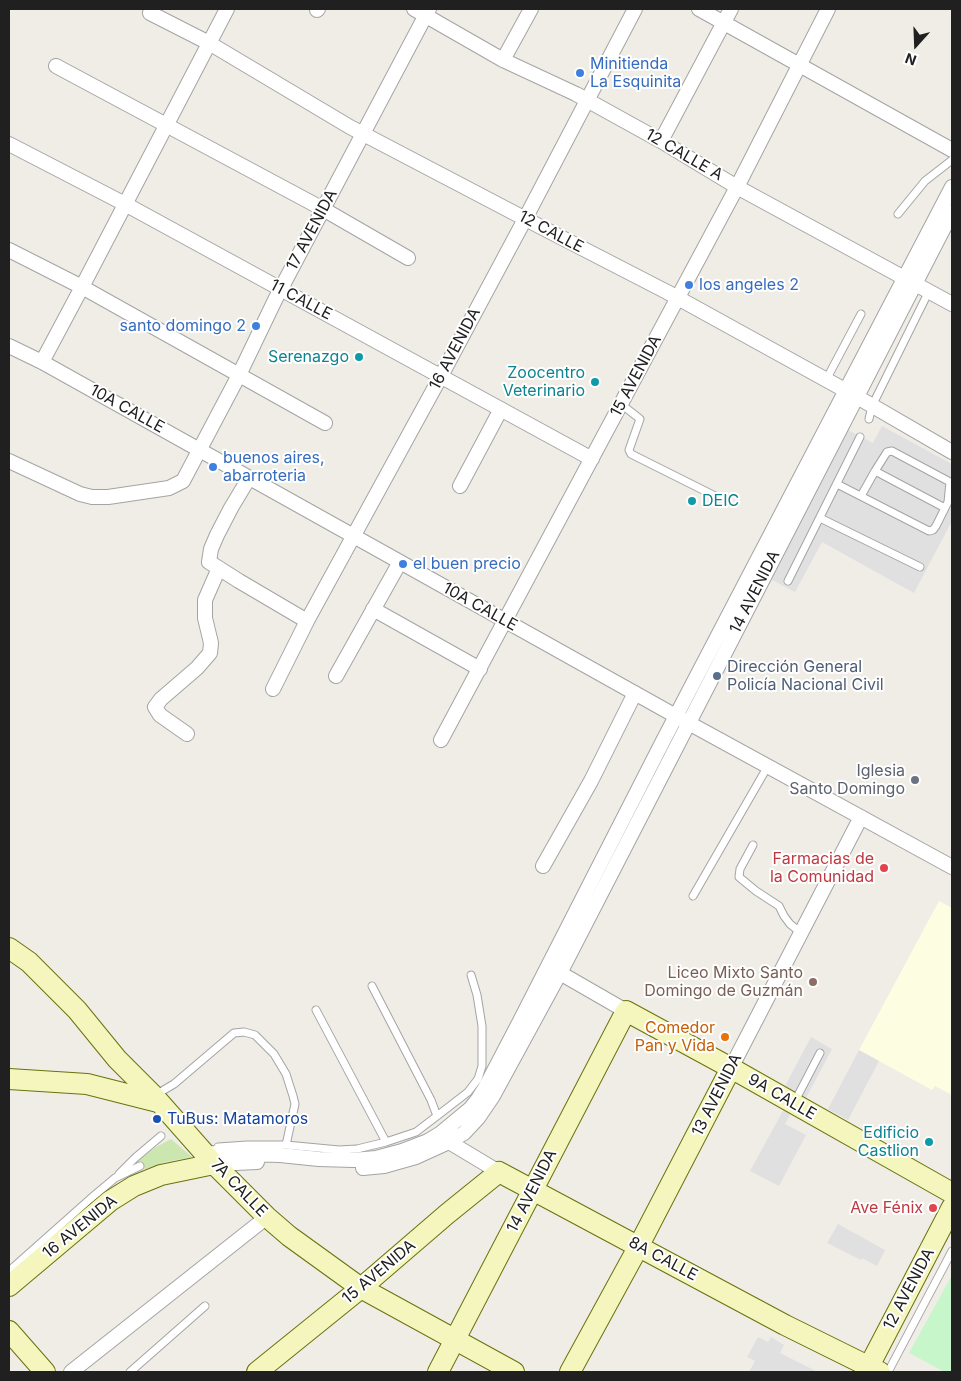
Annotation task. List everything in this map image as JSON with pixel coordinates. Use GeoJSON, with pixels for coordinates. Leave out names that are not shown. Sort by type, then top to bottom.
{"type":"FeatureCollection","features":[{"type":"Feature","properties":{"kind":"main road","name":"7A CALLE"},"geometry":{"type":"LineString","coordinates":[[9,948],[29,962],[77,1010],[117,1059],[267,1217],[306,1249],[361,1288],[514,1372]]}},
{"type":"Feature","properties":{"kind":"main road","name":"9A CALLE"},"geometry":{"type":"LineString","coordinates":[[626,1011],[952,1193]]}},
{"type":"Feature","properties":{"kind":"main road","name":"14 AVENIDA"},"geometry":{"type":"LineString","coordinates":[[438,1372],[626,1011]]}},
{"type":"Feature","properties":{"kind":"main road"},"geometry":{"type":"LineString","coordinates":[[87,1084],[117,1059]]}},
{"type":"Feature","properties":{"kind":"main road","name":"13 AVENIDA"},"geometry":{"type":"LineString","coordinates":[[570,1372],[731,1068]]}},
{"type":"Feature","properties":{"kind":"main road"},"geometry":{"type":"LineString","coordinates":[[9,1079],[87,1084],[156,1099]]}},
{"type":"Feature","properties":{"kind":"main road","name":"16 AVENIDA"},"geometry":{"type":"LineString","coordinates":[[9,1286],[110,1200],[134,1186],[207,1155]]}},
{"type":"Feature","properties":{"kind":"main road","name":"8A CALLE"},"geometry":{"type":"LineString","coordinates":[[499,1172],[784,1327],[876,1371]]}},
{"type":"Feature","properties":{"kind":"main road","name":"15 AVENIDA"},"geometry":{"type":"LineString","coordinates":[[257,1372],[361,1288],[499,1172]]}},
{"type":"Feature","properties":{"kind":"main road","name":"12 AVENIDA"},"geometry":{"type":"LineString","coordinates":[[876,1371],[952,1207]]}},
{"type":"Feature","properties":{"kind":"main road"},"geometry":{"type":"LineString","coordinates":[[9,1331],[45,1372]]}},
{"type":"Feature","properties":{"kind":"street"},"geometry":{"type":"LineString","coordinates":[[42,362],[227,9]]}},
{"type":"Feature","properties":{"kind":"street"},"geometry":{"type":"LineString","coordinates":[[503,60],[531,9]]}},
{"type":"Feature","properties":{"kind":"street","name":"16 AVENIDA"},"geometry":{"type":"LineString","coordinates":[[273,689],[307,621],[441,376],[635,9]]}},
{"type":"Feature","properties":{"kind":"street"},"geometry":{"type":"LineString","coordinates":[[699,9],[952,150]]}},
{"type":"Feature","properties":{"kind":"street"},"geometry":{"type":"LineString","coordinates":[[661,141],[731,9]]}},
{"type":"Feature","properties":{"kind":"street","name":"15 AVENIDA"},"geometry":{"type":"LineString","coordinates":[[441,740],[737,187],[828,9]]}},
{"type":"Feature","properties":{"kind":"street","name":"12 CALLE A"},"geometry":{"type":"LineString","coordinates":[[423,11],[503,60],[587,100],[661,141],[737,187],[952,304]]}},
{"type":"Feature","properties":{"kind":"street","name":"17 AVENIDA"},"geometry":{"type":"LineString","coordinates":[[9,461],[80,494],[92,497],[108,497],[169,488],[182,481],[239,375],[423,11]]}},
{"type":"Feature","properties":{"kind":"street","name":"12 CALLE"},"geometry":{"type":"LineString","coordinates":[[150,13],[209,43],[362,133],[678,298],[826,380],[851,394],[870,412],[952,452]]}},
{"type":"Feature","properties":{"kind":"street"},"geometry":{"type":"LineString","coordinates":[[56,66],[323,209],[408,258]]}},
{"type":"Feature","properties":{"kind":"street","name":"11 CALLE"},"geometry":{"type":"LineString","coordinates":[[9,144],[125,204],[592,459]]}},
{"type":"Feature","properties":{"kind":"street","name":"14 AVENIDA"},"geometry":{"type":"LineString","coordinates":[[207,1155],[245,1162],[278,1163],[336,1169],[384,1166],[416,1157],[449,1142],[464,1133],[478,1118],[493,1096],[560,973],[682,719],[910,280],[952,186]]}},
{"type":"Feature","properties":{"kind":"street","name":"14 AVENIDA"},"geometry":{"type":"LineString","coordinates":[[910,280],[952,212]]}},
{"type":"Feature","properties":{"kind":"street"},"geometry":{"type":"LineString","coordinates":[[9,250],[82,287],[325,423]]}},
{"type":"Feature","properties":{"kind":"street","name":"10A CALLE"},"geometry":{"type":"LineString","coordinates":[[9,346],[42,362],[635,693],[952,867]]}},
{"type":"Feature","properties":{"kind":"street"},"geometry":{"type":"LineString","coordinates":[[460,486],[501,409]]}},
{"type":"Feature","properties":{"kind":"street"},"geometry":{"type":"LineString","coordinates":[[186,734],[160,715],[155,707],[161,699],[198,668],[210,653],[211,643],[205,618],[206,600],[214,565],[211,549],[231,508],[249,478]]}},
{"type":"Feature","properties":{"kind":"street"},"geometry":{"type":"LineString","coordinates":[[336,676],[400,562]]}},
{"type":"Feature","properties":{"kind":"street"},"geometry":{"type":"LineString","coordinates":[[214,565],[307,621]]}},
{"type":"Feature","properties":{"kind":"street"},"geometry":{"type":"LineString","coordinates":[[373,609],[480,669]]}},
{"type":"Feature","properties":{"kind":"street"},"geometry":{"type":"LineString","coordinates":[[543,866],[591,781],[635,693]]}},
{"type":"Feature","properties":{"kind":"street"},"geometry":{"type":"LineString","coordinates":[[207,1155],[280,1154],[318,1159],[353,1160],[376,1158],[402,1151],[428,1140],[441,1133],[464,1114],[485,1088],[631,802],[682,719]]}},
{"type":"Feature","properties":{"kind":"street","name":"13 AVENIDA"},"geometry":{"type":"LineString","coordinates":[[731,1068],[861,817]]}},
{"type":"Feature","properties":{"kind":"street","name":"9A CALLE"},"geometry":{"type":"LineString","coordinates":[[560,973],[626,1011]]}},
{"type":"Feature","properties":{"kind":"street","name":"8A CALLE"},"geometry":{"type":"LineString","coordinates":[[449,1142],[499,1172]]}},
{"type":"Feature","properties":{"kind":"street"},"geometry":{"type":"LineString","coordinates":[[71,1372],[267,1217]]}},
{"type":"Feature","properties":{"kind":"lane"},"geometry":{"type":"LineString","coordinates":[[898,214],[926,180],[952,160]]}},
{"type":"Feature","properties":{"kind":"lane"},"geometry":{"type":"LineString","coordinates":[[870,412],[929,291]]}},
{"type":"Feature","properties":{"kind":"lane"},"geometry":{"type":"LineString","coordinates":[[826,380],[861,314]]}},
{"type":"Feature","properties":{"kind":"lane"},"geometry":{"type":"LineString","coordinates":[[621,404],[640,419],[629,450],[631,454],[719,498]]}},
{"type":"Feature","properties":{"kind":"lane"},"geometry":{"type":"LineString","coordinates":[[788,582],[860,437]]}},
{"type":"Feature","properties":{"kind":"lane"},"geometry":{"type":"LineString","coordinates":[[837,484],[929,531],[933,530],[936,526],[948,502],[950,482],[892,452],[887,452],[861,496]]}},
{"type":"Feature","properties":{"kind":"lane"},"geometry":{"type":"LineString","coordinates":[[874,472],[945,508]]}},
{"type":"Feature","properties":{"kind":"lane"},"geometry":{"type":"LineString","coordinates":[[820,518],[920,567]]}},
{"type":"Feature","properties":{"kind":"lane"},"geometry":{"type":"LineString","coordinates":[[693,896],[768,766]]}},
{"type":"Feature","properties":{"kind":"lane"},"geometry":{"type":"LineString","coordinates":[[753,846],[740,869],[739,877],[779,906],[790,924],[801,933]]}},
{"type":"Feature","properties":{"kind":"lane"},"geometry":{"type":"LineString","coordinates":[[207,1155],[248,1145],[339,1150],[357,1149],[416,1132],[468,1092],[478,1079],[482,1066],[482,1026],[477,995],[471,975]]}},
{"type":"Feature","properties":{"kind":"lane"},"geometry":{"type":"LineString","coordinates":[[372,986],[431,1100],[437,1116]]}},
{"type":"Feature","properties":{"kind":"lane"},"geometry":{"type":"LineString","coordinates":[[316,1010],[386,1142]]}},
{"type":"Feature","properties":{"kind":"lane"},"geometry":{"type":"LineString","coordinates":[[156,1099],[234,1033],[244,1032],[255,1035],[274,1054],[286,1074],[291,1089],[295,1104],[286,1146]]}},
{"type":"Feature","properties":{"kind":"lane"},"geometry":{"type":"LineString","coordinates":[[794,1104],[820,1053]]}},
{"type":"Feature","properties":{"kind":"lane"},"geometry":{"type":"LineString","coordinates":[[9,1271],[161,1136]]}},
{"type":"Feature","properties":{"kind":"lane"},"geometry":{"type":"LineString","coordinates":[[115,1178],[140,1166]]}},
{"type":"Feature","properties":{"kind":"lane"},"geometry":{"type":"LineString","coordinates":[[876,1371],[952,1251]]}},
{"type":"Feature","properties":{"kind":"lane"},"geometry":{"type":"LineString","coordinates":[[130,1372],[205,1306]]}},
{"type":"Feature","properties":{"kind":"shaded area"},"geometry":{"type":"Polygon","coordinates":[[[882,426],[952,464],[952,491],[949,496],[952,498],[952,521],[914,593],[822,542],[795,592],[770,579],[848,430],[873,443],[882,426]]]}},
{"type":"Feature","properties":{"kind":"shaded area"},"geometry":{"type":"Polygon","coordinates":[[[939,901],[952,908],[952,1095],[935,1086],[932,1090],[859,1050],[939,901]]]}},
{"type":"Feature","properties":{"kind":"shaded area"},"geometry":{"type":"Polygon","coordinates":[[[811,1037],[832,1049],[806,1098],[785,1086],[811,1037]]]}},
{"type":"Feature","properties":{"kind":"shaded area"},"geometry":{"type":"Polygon","coordinates":[[[859,1050],[879,1061],[848,1120],[828,1109],[859,1050]]]}},
{"type":"Feature","properties":{"kind":"shaded area"},"geometry":{"type":"Polygon","coordinates":[[[784,1109],[791,1113],[785,1124],[806,1135],[779,1186],[750,1171],[784,1109]]]}},
{"type":"Feature","properties":{"kind":"shaded area"},"geometry":{"type":"Polygon","coordinates":[[[838,1224],[885,1250],[877,1266],[827,1243],[838,1224]]]}},
{"type":"Feature","properties":{"kind":"shaded area"},"geometry":{"type":"Polygon","coordinates":[[[758,1337],[768,1342],[771,1337],[784,1345],[780,1353],[818,1372],[749,1372],[755,1361],[747,1357],[758,1337]]]}},
{"type":"Feature","properties":{"kind":"green space"},"geometry":{"type":"Polygon","coordinates":[[[171,1139],[192,1157],[166,1162],[145,1169],[137,1161],[156,1147],[171,1139]]]}},
{"type":"Feature","properties":{"kind":"green space"},"geometry":{"type":"Polygon","coordinates":[[[952,1275],[952,1372],[945,1372],[909,1353],[952,1275]]]}},
{"type":"Feature","properties":{"kind":"place","name":"Minitienda La Esquinita"},"geometry":{"type":"Point","coordinates":[580,73]}},
{"type":"Feature","properties":{"kind":"place","name":"los angeles 2"},"geometry":{"type":"Point","coordinates":[689,285]}},
{"type":"Feature","properties":{"kind":"place","name":"santo domingo 2"},"geometry":{"type":"Point","coordinates":[256,326]}},
{"type":"Feature","properties":{"kind":"place","name":"Serenazgo"},"geometry":{"type":"Point","coordinates":[359,357]}},
{"type":"Feature","properties":{"kind":"place","name":"Zoocentro Veterinario"},"geometry":{"type":"Point","coordinates":[595,382]}},
{"type":"Feature","properties":{"kind":"place","name":"buenos aires, abarroteria"},"geometry":{"type":"Point","coordinates":[213,467]}},
{"type":"Feature","properties":{"kind":"place","name":"DEIC"},"geometry":{"type":"Point","coordinates":[692,501]}},
{"type":"Feature","properties":{"kind":"place","name":"el buen precio"},"geometry":{"type":"Point","coordinates":[403,564]}},
{"type":"Feature","properties":{"kind":"place","name":"Dirección General Policía Nacional Civil"},"geometry":{"type":"Point","coordinates":[717,676]}},
{"type":"Feature","properties":{"kind":"place","name":"Iglesia Santo Domingo"},"geometry":{"type":"Point","coordinates":[915,780]}},
{"type":"Feature","properties":{"kind":"place","name":"Farmacias de la Comunidad"},"geometry":{"type":"Point","coordinates":[884,868]}},
{"type":"Feature","properties":{"kind":"place","name":"Liceo Mixto Santo Domingo de Guzmán"},"geometry":{"type":"Point","coordinates":[813,982]}},
{"type":"Feature","properties":{"kind":"place","name":"Comedor Pan y Vida"},"geometry":{"type":"Point","coordinates":[725,1037]}},
{"type":"Feature","properties":{"kind":"place","name":"TuBus: Matamoros"},"geometry":{"type":"Point","coordinates":[157,1119]}},
{"type":"Feature","properties":{"kind":"place","name":"Edificio Castlion"},"geometry":{"type":"Point","coordinates":[929,1142]}},
{"type":"Feature","properties":{"kind":"place","name":"Ave Fénix"},"geometry":{"type":"Point","coordinates":[933,1208]}}]}
